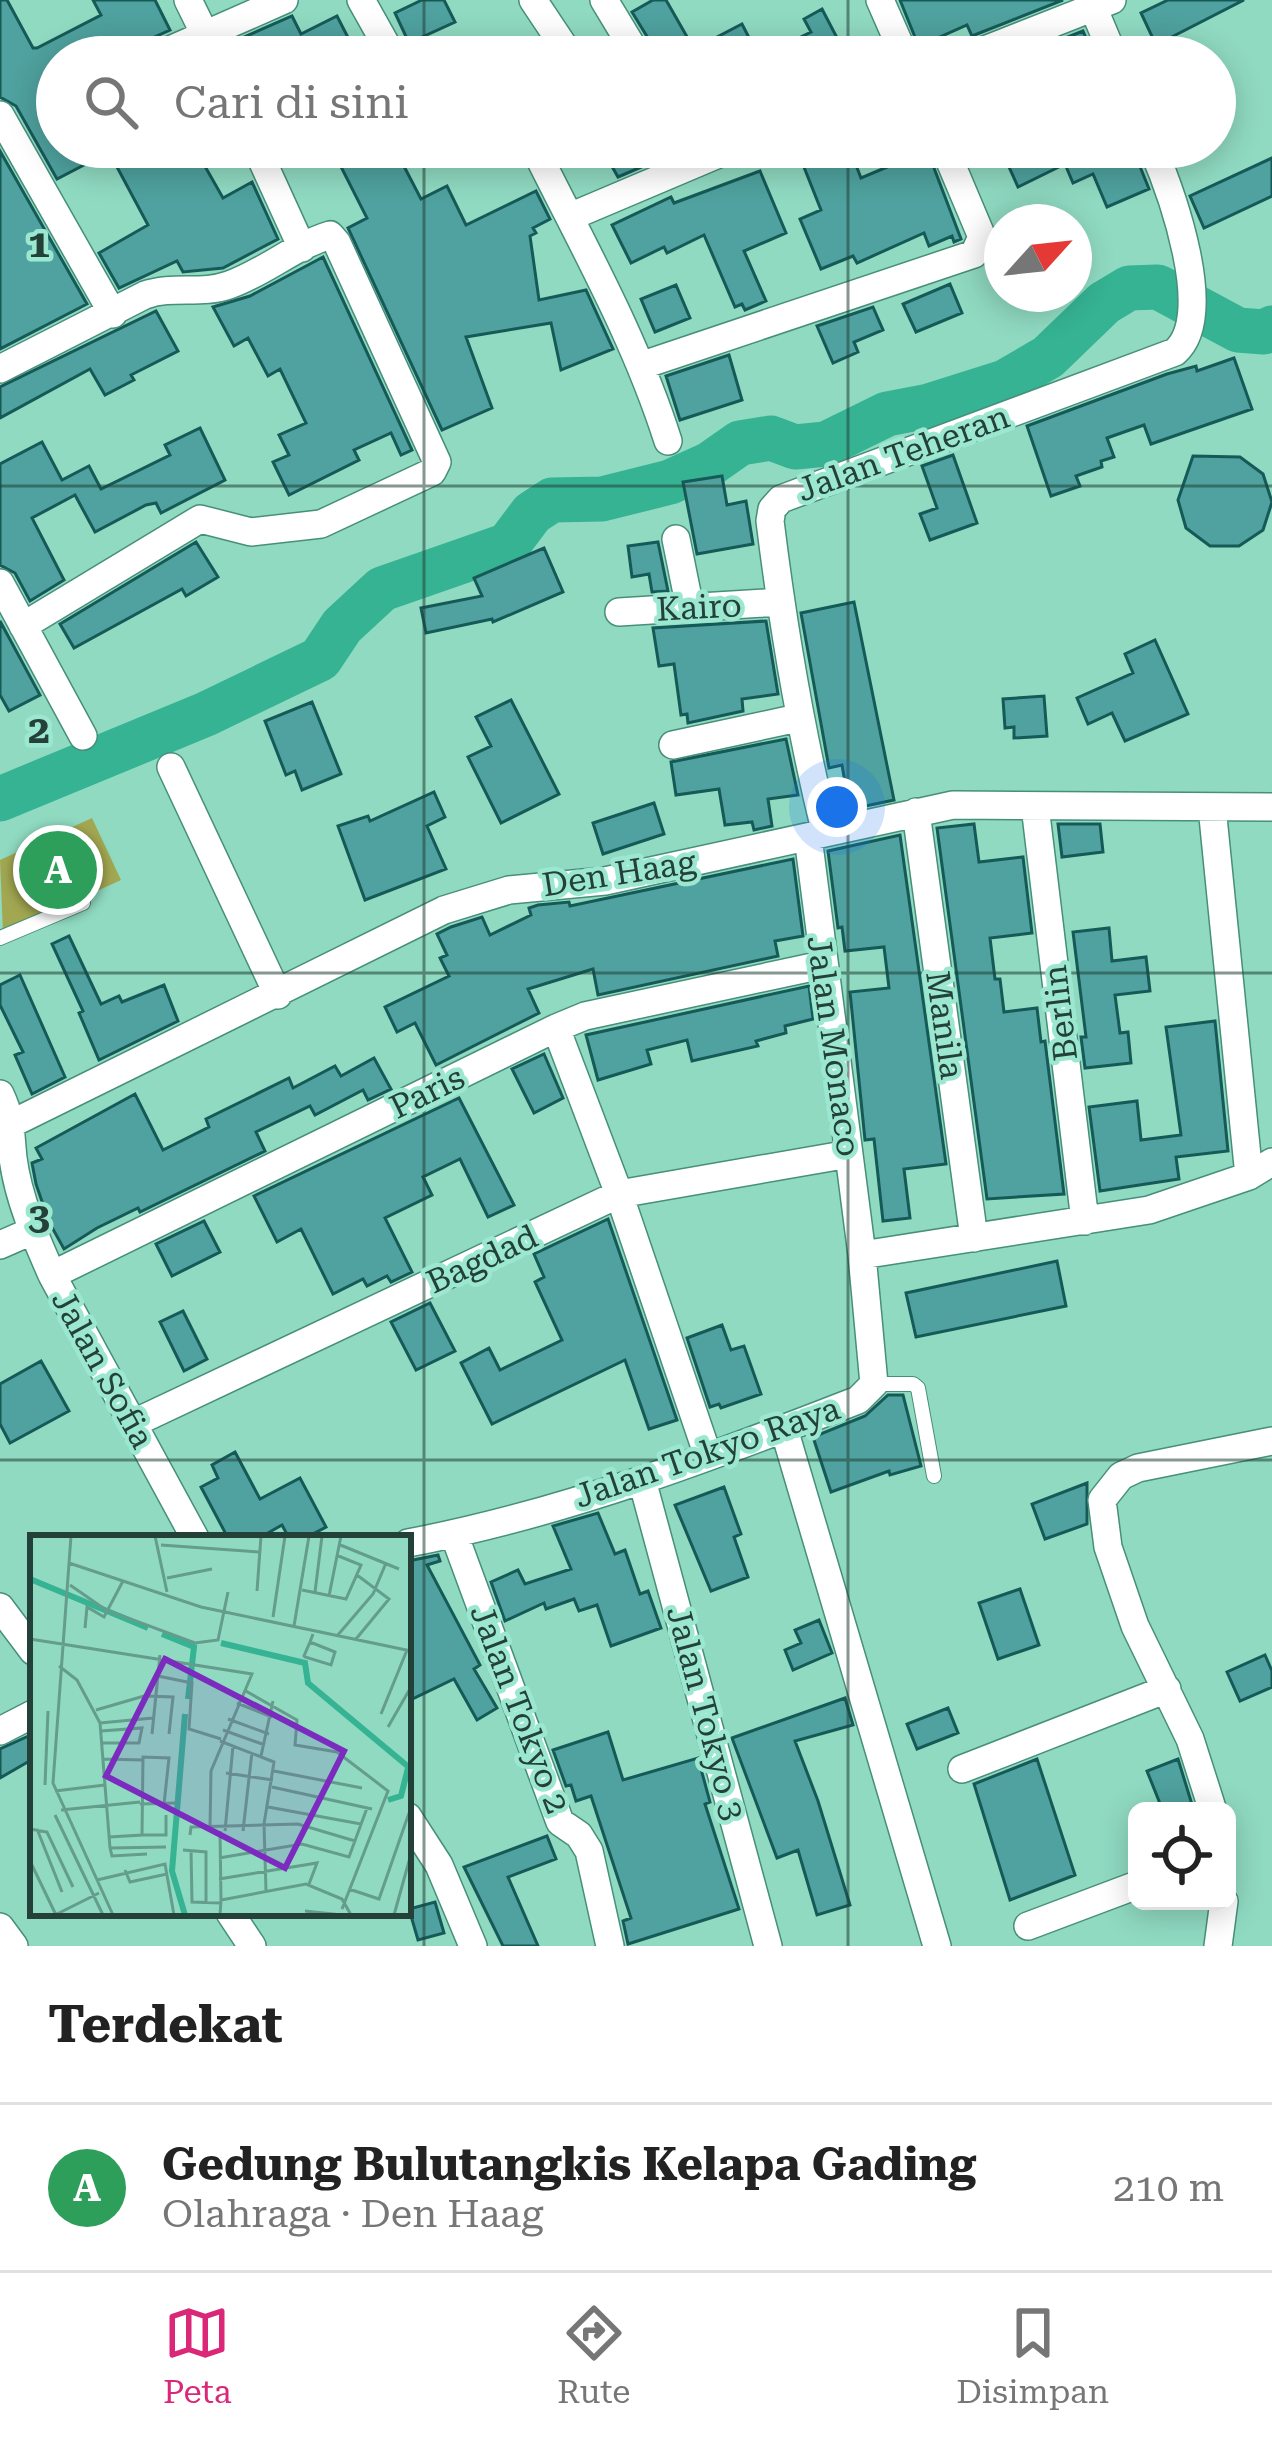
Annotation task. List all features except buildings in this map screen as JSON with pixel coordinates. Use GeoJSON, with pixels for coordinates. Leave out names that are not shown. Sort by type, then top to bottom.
{"type":"FeatureCollection","features":[{"type":"Feature","properties":{"kind":"street"},"geometry":{"type":"LineString","coordinates":[[188,0],[206,36]]}},
{"type":"Feature","properties":{"kind":"street"},"geometry":{"type":"LineString","coordinates":[[226,36],[284,0]]}},
{"type":"Feature","properties":{"kind":"street"},"geometry":{"type":"LineString","coordinates":[[361,0],[381,36]]}},
{"type":"Feature","properties":{"kind":"street"},"geometry":{"type":"LineString","coordinates":[[533,0],[557,36]]}},
{"type":"Feature","properties":{"kind":"street"},"geometry":{"type":"LineString","coordinates":[[604,0],[626,36]]}},
{"type":"Feature","properties":{"kind":"street"},"geometry":{"type":"LineString","coordinates":[[880,0],[896,36]]}},
{"type":"Feature","properties":{"kind":"street"},"geometry":{"type":"LineString","coordinates":[[1017,36],[1099,2],[1108,36]]}},
{"type":"Feature","properties":{"kind":"street"},"geometry":{"type":"LineString","coordinates":[[0,115],[112,314]]}},
{"type":"Feature","properties":{"kind":"street"},"geometry":{"type":"LineString","coordinates":[[266,168],[302,248]]}},
{"type":"Feature","properties":{"kind":"street"},"geometry":{"type":"LineString","coordinates":[[546,168],[643,365],[668,441]]}},
{"type":"Feature","properties":{"kind":"street"},"geometry":{"type":"LineString","coordinates":[[572,216],[678,168]]}},
{"type":"Feature","properties":{"kind":"street"},"geometry":{"type":"LineString","coordinates":[[643,365],[974,254],[982,237],[953,168]]}},
{"type":"Feature","properties":{"kind":"street","name":"Jalan Teheran"},"geometry":{"type":"LineString","coordinates":[[816,834],[779,602],[772,508],[781,499],[1174,352],[1188,338],[1192,321],[1190,284],[1179,224],[1159,168]]}},
{"type":"Feature","properties":{"kind":"street"},"geometry":{"type":"LineString","coordinates":[[0,369],[159,290],[232,284],[331,236],[436,457],[435,468],[321,524],[251,532],[200,519],[22,626]]}},
{"type":"Feature","properties":{"kind":"street"},"geometry":{"type":"LineString","coordinates":[[676,538],[691,608]]}},
{"type":"Feature","properties":{"kind":"street"},"geometry":{"type":"LineString","coordinates":[[0,583],[83,736]]}},
{"type":"Feature","properties":{"kind":"street","name":"Kairo"},"geometry":{"type":"LineString","coordinates":[[619,612],[779,602]]}},
{"type":"Feature","properties":{"kind":"street"},"geometry":{"type":"LineString","coordinates":[[673,745],[798,718]]}},
{"type":"Feature","properties":{"kind":"street"},"geometry":{"type":"LineString","coordinates":[[171,767],[278,994]]}},
{"type":"Feature","properties":{"kind":"street","name":"Den Haag"},"geometry":{"type":"LineString","coordinates":[[14,1123],[478,897],[605,881],[916,812],[988,804],[1272,807]]}},
{"type":"Feature","properties":{"kind":"street","name":"Berlin"},"geometry":{"type":"LineString","coordinates":[[1035,806],[1085,1221]]}},
{"type":"Feature","properties":{"kind":"street"},"geometry":{"type":"LineString","coordinates":[[862,1255],[1149,1210],[1261,1169],[1212,807]]}},
{"type":"Feature","properties":{"kind":"street","name":"Manila"},"geometry":{"type":"LineString","coordinates":[[916,812],[974,1238]]}},
{"type":"Feature","properties":{"kind":"street","name":"Jalan Monaco"},"geometry":{"type":"LineString","coordinates":[[816,834],[822,965],[862,1255]]}},
{"type":"Feature","properties":{"kind":"street","name":"Paris"},"geometry":{"type":"LineString","coordinates":[[52,1275],[556,1028],[600,1013],[822,965]]}},
{"type":"Feature","properties":{"kind":"street"},"geometry":{"type":"LineString","coordinates":[[556,1028],[619,1194],[708,1456]]}},
{"type":"Feature","properties":{"kind":"street"},"geometry":{"type":"LineString","coordinates":[[0,1094],[14,1123]]}},
{"type":"Feature","properties":{"kind":"street","name":"Jalan Sofia"},"geometry":{"type":"LineString","coordinates":[[14,1123],[13,1158],[32,1231],[193,1535]]}},
{"type":"Feature","properties":{"kind":"street","name":"Bagdad"},"geometry":{"type":"LineString","coordinates":[[134,1423],[619,1194],[849,1154]]}},
{"type":"Feature","properties":{"kind":"street"},"geometry":{"type":"LineString","coordinates":[[0,1245],[32,1231]]}},
{"type":"Feature","properties":{"kind":"street","name":"Jalan Tokyo Raya"},"geometry":{"type":"LineString","coordinates":[[411,1542],[642,1480],[858,1400],[874,1384],[862,1255]]}},
{"type":"Feature","properties":{"kind":"street"},"geometry":{"type":"LineString","coordinates":[[784,1429],[937,1946]]}},
{"type":"Feature","properties":{"kind":"street"},"geometry":{"type":"LineString","coordinates":[[1210,1802],[1190,1739],[1130,1609],[1108,1547],[1102,1500],[1121,1476],[1138,1468],[1272,1441]]}},
{"type":"Feature","properties":{"kind":"street","name":"Jalan Tokyo 3"},"geometry":{"type":"LineString","coordinates":[[642,1480],[768,1946]]}},
{"type":"Feature","properties":{"kind":"street","name":"Jalan Tokyo 2"},"geometry":{"type":"LineString","coordinates":[[454,1534],[560,1822],[579,1835],[589,1851],[610,1946]]}},
{"type":"Feature","properties":{"kind":"street"},"geometry":{"type":"LineString","coordinates":[[0,1607],[30,1647]]}},
{"type":"Feature","properties":{"kind":"street"},"geometry":{"type":"LineString","coordinates":[[962,1769],[1167,1689]]}},
{"type":"Feature","properties":{"kind":"street"},"geometry":{"type":"LineString","coordinates":[[0,1731],[30,1716]]}},
{"type":"Feature","properties":{"kind":"street"},"geometry":{"type":"LineString","coordinates":[[411,1822],[439,1865],[473,1946]]}},
{"type":"Feature","properties":{"kind":"street"},"geometry":{"type":"LineString","coordinates":[[1028,1926],[1128,1888]]}},
{"type":"Feature","properties":{"kind":"street"},"geometry":{"type":"LineString","coordinates":[[1218,1946],[1224,1910]]}},
{"type":"Feature","properties":{"kind":"street"},"geometry":{"type":"LineString","coordinates":[[232,1916],[252,1946]]}},
{"type":"Feature","properties":{"kind":"street"},"geometry":{"type":"LineString","coordinates":[[0,1928],[14,1946]]}},
{"type":"Feature","properties":{"kind":"lane"},"geometry":{"type":"LineString","coordinates":[[0,938],[83,903]]}},
{"type":"Feature","properties":{"kind":"lane"},"geometry":{"type":"LineString","coordinates":[[874,1384],[918,1388],[934,1476]]}},
{"type":"Feature","properties":{"kind":"green space"},"geometry":{"type":"Polygon","coordinates":[[[92,818],[121,880],[3,934],[0,860],[92,818]]]}},
{"type":"Feature","properties":{"kind":"waterway"},"geometry":{"type":"LineString","coordinates":[[0,799],[206,714],[320,659],[342,626],[382,589],[508,545],[532,513],[552,500],[602,499],[670,482],[710,464],[740,443],[771,438],[795,447],[826,444],[887,414],[1005,382],[1048,357],[1104,303],[1129,288],[1158,287],[1238,330],[1272,328]]}},
{"type":"Feature","properties":{"kind":"place","name":"Gedung Bulutangkis Kelapa Gading"},"geometry":{"type":"Point","coordinates":[58,870]}}]}
